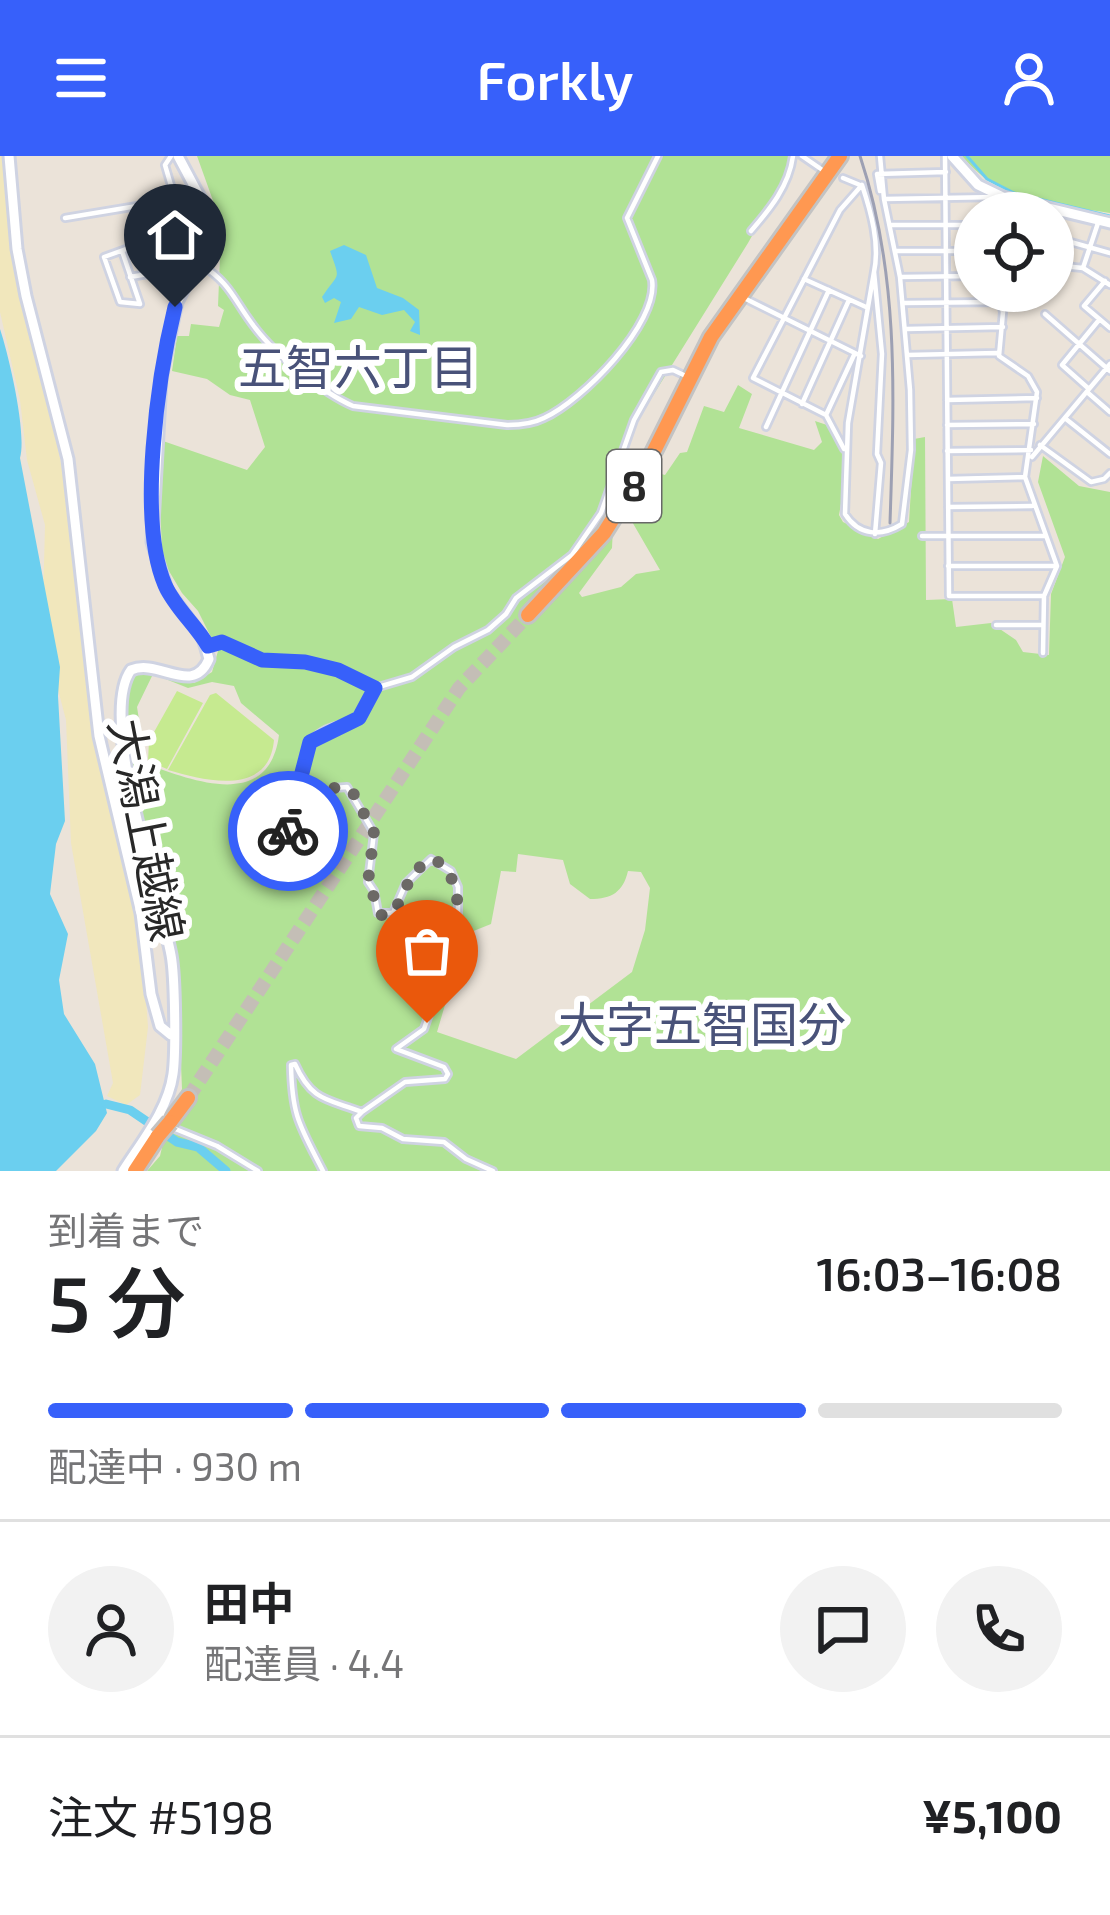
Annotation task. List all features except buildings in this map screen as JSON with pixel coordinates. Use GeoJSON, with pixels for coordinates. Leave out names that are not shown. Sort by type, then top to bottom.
{"type":"FeatureCollection","features":[{"type":"Feature","properties":{"kind":"highway","name":"8"},"geometry":{"type":"LineString","coordinates":[[528,614],[604,533],[648,463],[688,377],[738,296],[840,156]]}},
{"type":"Feature","properties":{"kind":"highway"},"geometry":{"type":"LineString","coordinates":[[135,1171],[157,1126],[188,1098]]}},
{"type":"Feature","properties":{"kind":"main road"},"geometry":{"type":"LineString","coordinates":[[10,156],[17,249],[68,459],[99,736],[141,913],[151,994],[160,1026],[171,1036]]}},
{"type":"Feature","properties":{"kind":"main road"},"geometry":{"type":"LineString","coordinates":[[174,156],[203,203],[206,240],[175,307],[161,380],[152,542],[167,590],[208,646]]}},
{"type":"Feature","properties":{"kind":"main road"},"geometry":{"type":"LineString","coordinates":[[949,156],[978,185],[992,192]]}},
{"type":"Feature","properties":{"kind":"main road"},"geometry":{"type":"LineString","coordinates":[[1074,215],[1104,222]]}},
{"type":"Feature","properties":{"kind":"main road","name":"大潟上越線"},"geometry":{"type":"LineString","coordinates":[[123,1171],[157,1126],[171,1081],[172,962],[123,762],[121,696],[128,673],[139,667],[182,677],[199,675],[209,659],[208,646]]}},
{"type":"Feature","properties":{"kind":"street"},"geometry":{"type":"LineString","coordinates":[[64,218],[166,201],[172,189],[165,160],[174,156]]}},
{"type":"Feature","properties":{"kind":"street"},"geometry":{"type":"LineString","coordinates":[[130,277],[197,264],[224,279],[269,344],[335,398],[353,406],[507,425],[530,423],[572,400],[620,353],[646,315],[654,290],[627,218],[658,156]]}},
{"type":"Feature","properties":{"kind":"street"},"geometry":{"type":"LineString","coordinates":[[751,231],[773,206],[793,156]]}},
{"type":"Feature","properties":{"kind":"street"},"geometry":{"type":"LineString","coordinates":[[802,156],[821,169]]}},
{"type":"Feature","properties":{"kind":"street"},"geometry":{"type":"LineString","coordinates":[[862,185],[878,256],[858,354],[847,453],[846,518],[874,534],[904,520],[911,439],[901,277],[880,156]]}},
{"type":"Feature","properties":{"kind":"street"},"geometry":{"type":"LineString","coordinates":[[949,156],[949,596],[1044,596]]}},
{"type":"Feature","properties":{"kind":"street"},"geometry":{"type":"LineString","coordinates":[[880,173],[946,172]]}},
{"type":"Feature","properties":{"kind":"street"},"geometry":{"type":"LineString","coordinates":[[880,173],[880,191]]}},
{"type":"Feature","properties":{"kind":"street"},"geometry":{"type":"LineString","coordinates":[[843,178],[862,185]]}},
{"type":"Feature","properties":{"kind":"street"},"geometry":{"type":"LineString","coordinates":[[847,453],[826,415],[753,378],[840,210],[862,185]]}},
{"type":"Feature","properties":{"kind":"street"},"geometry":{"type":"LineString","coordinates":[[884,199],[954,198]]}},
{"type":"Feature","properties":{"kind":"street"},"geometry":{"type":"LineString","coordinates":[[122,251],[140,304],[120,302],[104,257],[206,220]]}},
{"type":"Feature","properties":{"kind":"street"},"geometry":{"type":"LineString","coordinates":[[1083,268],[1104,222]]}},
{"type":"Feature","properties":{"kind":"street"},"geometry":{"type":"LineString","coordinates":[[889,225],[954,225]]}},
{"type":"Feature","properties":{"kind":"street"},"geometry":{"type":"LineString","coordinates":[[1074,243],[1110,253]]}},
{"type":"Feature","properties":{"kind":"street"},"geometry":{"type":"LineString","coordinates":[[895,251],[954,251]]}},
{"type":"Feature","properties":{"kind":"street"},"geometry":{"type":"LineString","coordinates":[[1074,267],[1107,283],[1084,306],[1110,328]]}},
{"type":"Feature","properties":{"kind":"street"},"geometry":{"type":"LineString","coordinates":[[874,272],[882,354],[877,454],[881,463],[874,534]]}},
{"type":"Feature","properties":{"kind":"street"},"geometry":{"type":"LineString","coordinates":[[901,277],[954,276]]}},
{"type":"Feature","properties":{"kind":"street"},"geometry":{"type":"LineString","coordinates":[[804,279],[866,307]]}},
{"type":"Feature","properties":{"kind":"street"},"geometry":{"type":"LineString","coordinates":[[766,427],[829,290]]}},
{"type":"Feature","properties":{"kind":"street"},"geometry":{"type":"LineString","coordinates":[[738,296],[858,354]]}},
{"type":"Feature","properties":{"kind":"street"},"geometry":{"type":"LineString","coordinates":[[802,404],[849,299]]}},
{"type":"Feature","properties":{"kind":"street"},"geometry":{"type":"LineString","coordinates":[[903,303],[954,302]]}},
{"type":"Feature","properties":{"kind":"street"},"geometry":{"type":"LineString","coordinates":[[999,353],[1001,312]]}},
{"type":"Feature","properties":{"kind":"street"},"geometry":{"type":"LineString","coordinates":[[1029,461],[1109,367],[1045,314]]}},
{"type":"Feature","properties":{"kind":"street"},"geometry":{"type":"LineString","coordinates":[[1099,320],[1062,365],[1110,412]]}},
{"type":"Feature","properties":{"kind":"street"},"geometry":{"type":"LineString","coordinates":[[906,329],[1003,327]]}},
{"type":"Feature","properties":{"kind":"street"},"geometry":{"type":"LineString","coordinates":[[907,355],[999,353],[1033,381],[1037,398],[1025,477],[1057,566],[1044,596],[1043,652]]}},
{"type":"Feature","properties":{"kind":"street"},"geometry":{"type":"LineString","coordinates":[[826,415],[858,354]]}},
{"type":"Feature","properties":{"kind":"street"},"geometry":{"type":"LineString","coordinates":[[208,646],[222,642],[262,660],[319,664],[375,688],[412,677],[488,630],[516,598],[562,566],[592,532],[634,420],[661,372],[673,370],[688,377]]}},
{"type":"Feature","properties":{"kind":"street"},"geometry":{"type":"LineString","coordinates":[[947,400],[1037,398]]}},
{"type":"Feature","properties":{"kind":"street"},"geometry":{"type":"LineString","coordinates":[[1066,418],[1110,454]]}},
{"type":"Feature","properties":{"kind":"street"},"geometry":{"type":"LineString","coordinates":[[947,425],[1034,424]]}},
{"type":"Feature","properties":{"kind":"street"},"geometry":{"type":"LineString","coordinates":[[1040,445],[1090,482],[1110,472]]}},
{"type":"Feature","properties":{"kind":"street"},"geometry":{"type":"LineString","coordinates":[[947,452],[1031,450]]}},
{"type":"Feature","properties":{"kind":"street"},"geometry":{"type":"LineString","coordinates":[[948,478],[1025,477]]}},
{"type":"Feature","properties":{"kind":"street"},"geometry":{"type":"LineString","coordinates":[[948,508],[1035,506]]}},
{"type":"Feature","properties":{"kind":"street"},"geometry":{"type":"LineString","coordinates":[[922,536],[1046,536]]}},
{"type":"Feature","properties":{"kind":"street"},"geometry":{"type":"LineString","coordinates":[[948,566],[1057,566]]}},
{"type":"Feature","properties":{"kind":"street"},"geometry":{"type":"LineString","coordinates":[[996,625],[1043,625]]}},
{"type":"Feature","properties":{"kind":"street"},"geometry":{"type":"LineString","coordinates":[[375,688],[359,718],[310,742],[298,788],[280,822],[283,828],[295,830],[334,788],[347,788],[374,833],[368,882],[378,913],[393,913],[406,883],[427,860],[434,859],[451,871],[458,887],[458,913],[427,1023],[396,1049],[444,1067],[447,1077],[400,1084],[356,1118],[359,1126],[382,1128],[404,1139],[444,1142],[493,1171]]}},
{"type":"Feature","properties":{"kind":"street"},"geometry":{"type":"LineString","coordinates":[[322,1171],[292,1108],[291,1065],[295,1064],[304,1082],[325,1102],[362,1112]]}},
{"type":"Feature","properties":{"kind":"street"},"geometry":{"type":"LineString","coordinates":[[157,1126],[217,1145],[258,1171]]}},
{"type":"Feature","properties":{"kind":"green space"},"geometry":{"type":"Polygon","coordinates":[[[197,156],[790,156],[785,177],[748,243],[634,426],[615,485],[612,548],[579,593],[582,597],[621,587],[636,574],[660,570],[627,513],[654,472],[665,475],[680,453],[687,452],[704,406],[724,412],[738,385],[752,394],[739,428],[814,450],[822,442],[815,421],[830,426],[842,454],[845,481],[839,515],[843,522],[878,539],[909,522],[914,439],[925,437],[926,600],[952,599],[956,627],[991,623],[1016,640],[1023,652],[1049,655],[1051,594],[1065,557],[1038,482],[1043,456],[1079,486],[1110,492],[1110,1171],[147,1171],[160,1156],[169,1117],[182,1089],[177,962],[126,751],[125,690],[136,671],[151,670],[194,683],[212,672],[218,651],[198,611],[163,561],[159,495],[163,441],[247,470],[265,447],[250,400],[230,395],[207,379],[172,371],[177,336],[189,336],[191,324],[219,327],[224,310],[218,306],[216,209],[197,156]],[[153,674],[137,707],[146,764],[227,784],[261,774],[272,759],[279,735],[241,703],[234,686],[212,682],[188,688],[153,674]],[[518,854],[516,872],[501,871],[491,924],[466,934],[437,1032],[516,1059],[632,972],[645,930],[650,888],[641,872],[628,871],[615,893],[590,899],[570,884],[563,860],[518,854]]]}},
{"type":"Feature","properties":{"kind":"green space"},"geometry":{"type":"Polygon","coordinates":[[[962,156],[1110,156],[1110,213],[1074,207],[1074,192],[1011,192],[977,172],[962,156]]]}},
{"type":"Feature","properties":{"kind":"green space"},"geometry":{"type":"Polygon","coordinates":[[[177,691],[203,703],[167,769],[148,761],[149,741],[177,691]]]}},
{"type":"Feature","properties":{"kind":"green space"},"geometry":{"type":"Polygon","coordinates":[[[216,693],[274,740],[270,758],[261,770],[233,780],[168,770],[210,695],[216,693]]]}},
{"type":"Feature","properties":{"kind":"sand"},"geometry":{"type":"Polygon","coordinates":[[[0,156],[6,156],[67,498],[93,728],[140,919],[148,1027],[140,1095],[126,1105],[107,1096],[113,1083],[71,843],[66,720],[51,663],[43,604],[45,525],[27,460],[20,400],[0,312],[0,156]]]}},
{"type":"Feature","properties":{"kind":"water"},"geometry":{"type":"Polygon","coordinates":[[[344,245],[366,255],[377,288],[419,310],[420,335],[410,331],[415,322],[404,310],[382,315],[359,307],[351,319],[334,323],[341,302],[334,298],[325,303],[322,297],[336,276],[330,251],[344,245]]]}},
{"type":"Feature","properties":{"kind":"water"},"geometry":{"type":"Polygon","coordinates":[[[0,329],[16,394],[20,458],[60,667],[65,821],[56,844],[50,894],[68,934],[59,980],[64,1014],[95,1064],[107,1113],[96,1131],[56,1171],[0,1171],[0,329]]]}},
{"type":"Feature","properties":{"kind":"waterway"},"geometry":{"type":"LineString","coordinates":[[967,156],[987,179],[1014,193],[1110,216]]}},
{"type":"Feature","properties":{"kind":"waterway"},"geometry":{"type":"LineString","coordinates":[[106,1104],[130,1110],[177,1142],[198,1147],[226,1171]]}},
{"type":"Feature","properties":{"kind":"tunnel"},"geometry":{"type":"LineString","coordinates":[[188,1098],[459,688],[528,615]]}},
{"type":"Feature","properties":{"kind":"railway"},"geometry":{"type":"LineString","coordinates":[[860,156],[882,247],[892,338],[890,523]]}},
{"type":"Feature","properties":{"kind":"way so far"},"geometry":{"type":"LineString","coordinates":[[288,831],[295,830],[334,788],[352,791],[374,833],[368,882],[381,915],[393,913],[406,883],[427,860],[434,859],[451,871],[458,887],[458,913],[427,1023]]}},
{"type":"Feature","properties":{"kind":"district","name":"五智六丁目"},"geometry":{"type":"Point","coordinates":[358,368]}},
{"type":"Feature","properties":{"kind":"district","name":"大字五智国分"},"geometry":{"type":"Point","coordinates":[702,1025]}},
{"type":"Feature","properties":{"kind":"route"},"geometry":{"type":"LineString","coordinates":[[175,307],[158,403],[152,528],[167,590],[208,646],[222,642],[262,660],[319,664],[375,688],[359,718],[310,742],[298,788],[280,822],[288,831]]}}]}
